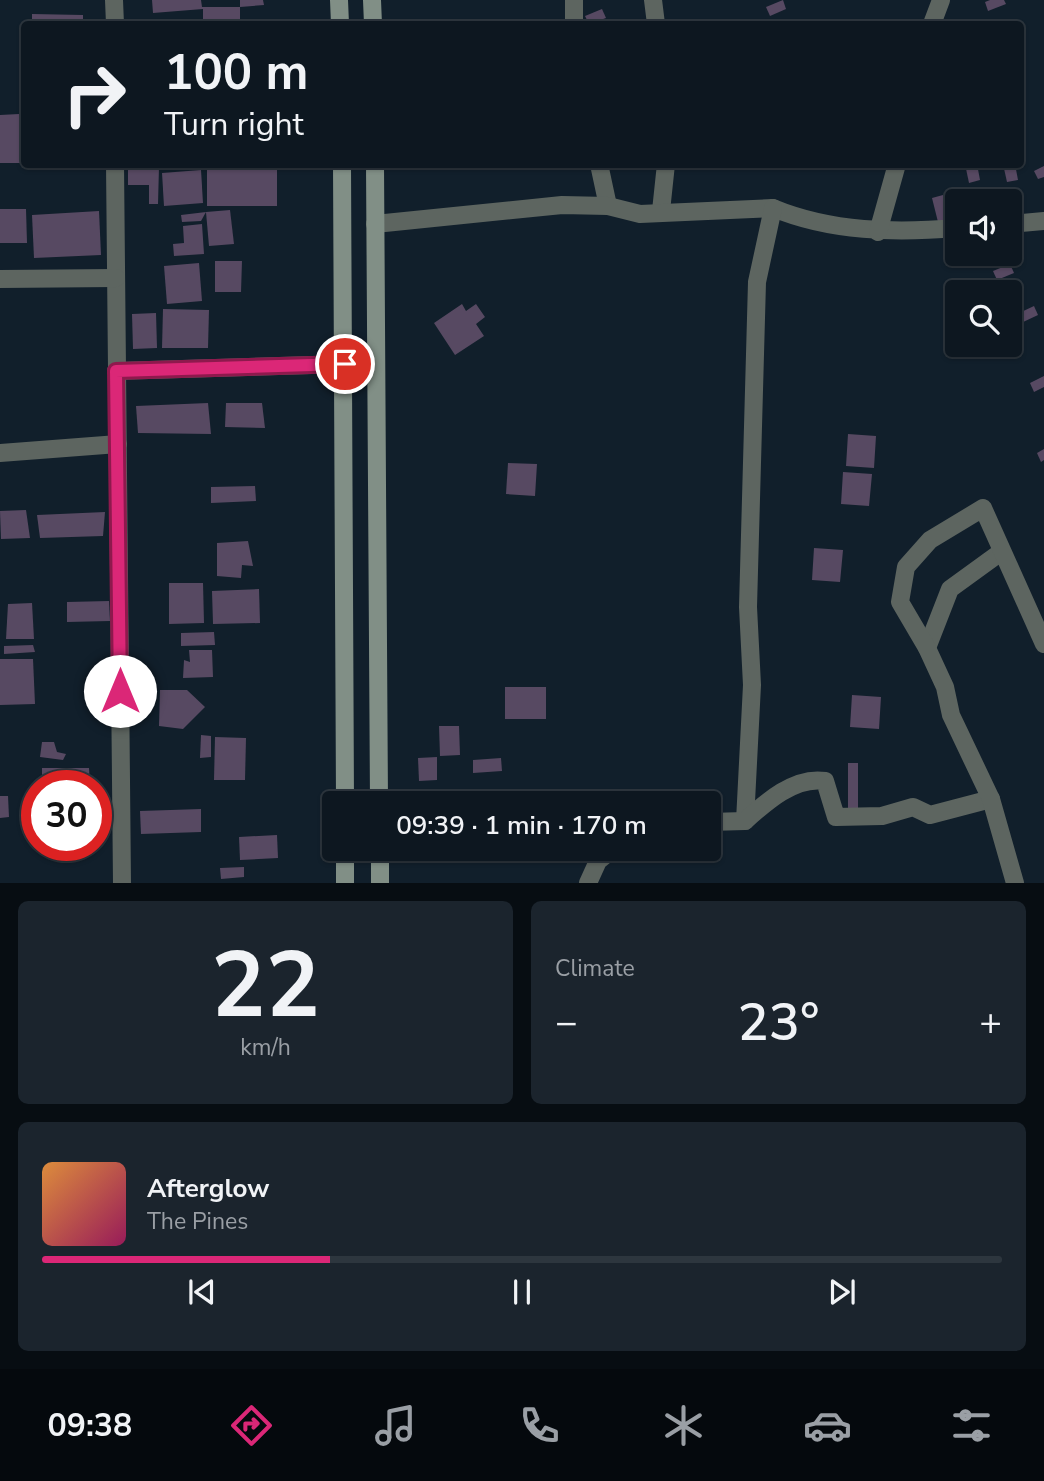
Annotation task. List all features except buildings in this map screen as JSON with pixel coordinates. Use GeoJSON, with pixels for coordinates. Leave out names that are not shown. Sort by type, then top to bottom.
{"type":"FeatureCollection","features":[{"type":"Feature","properties":{"kind":"main road"},"geometry":{"type":"LineString","coordinates":[[339,0],[340,21]]}},
{"type":"Feature","properties":{"kind":"main road"},"geometry":{"type":"LineString","coordinates":[[372,0],[373,21]]}},
{"type":"Feature","properties":{"kind":"main road"},"geometry":{"type":"LineString","coordinates":[[342,168],[345,791]]}},
{"type":"Feature","properties":{"kind":"main road"},"geometry":{"type":"LineString","coordinates":[[375,168],[379,791]]}},
{"type":"Feature","properties":{"kind":"main road"},"geometry":{"type":"LineString","coordinates":[[345,861],[345,883]]}},
{"type":"Feature","properties":{"kind":"main road"},"geometry":{"type":"LineString","coordinates":[[380,861],[380,883]]}},
{"type":"Feature","properties":{"kind":"street"},"geometry":{"type":"LineString","coordinates":[[114,0],[115,21]]}},
{"type":"Feature","properties":{"kind":"street"},"geometry":{"type":"LineString","coordinates":[[574,0],[575,21]]}},
{"type":"Feature","properties":{"kind":"street"},"geometry":{"type":"LineString","coordinates":[[653,0],[656,21]]}},
{"type":"Feature","properties":{"kind":"street"},"geometry":{"type":"LineString","coordinates":[[933,21],[941,0]]}},
{"type":"Feature","properties":{"kind":"street"},"geometry":{"type":"LineString","coordinates":[[115,168],[122,883]]}},
{"type":"Feature","properties":{"kind":"street"},"geometry":{"type":"LineString","coordinates":[[599,168],[608,206]]}},
{"type":"Feature","properties":{"kind":"street"},"geometry":{"type":"LineString","coordinates":[[661,212],[666,168]]}},
{"type":"Feature","properties":{"kind":"street"},"geometry":{"type":"LineString","coordinates":[[878,232],[896,168]]}},
{"type":"Feature","properties":{"kind":"street"},"geometry":{"type":"LineString","coordinates":[[376,224],[562,205],[608,206],[640,214],[773,208],[791,215],[878,232],[945,229]]}},
{"type":"Feature","properties":{"kind":"street"},"geometry":{"type":"LineString","coordinates":[[746,821],[752,685],[748,607],[757,282],[773,208]]}},
{"type":"Feature","properties":{"kind":"street"},"geometry":{"type":"LineString","coordinates":[[1022,223],[1044,221]]}},
{"type":"Feature","properties":{"kind":"street"},"geometry":{"type":"LineString","coordinates":[[0,279],[116,278]]}},
{"type":"Feature","properties":{"kind":"street"},"geometry":{"type":"LineString","coordinates":[[116,371],[345,364]]}},
{"type":"Feature","properties":{"kind":"street"},"geometry":{"type":"LineString","coordinates":[[0,453],[118,444]]}},
{"type":"Feature","properties":{"kind":"street"},"geometry":{"type":"LineString","coordinates":[[1015,883],[991,799],[951,715],[945,687],[927,648],[900,602],[906,567],[930,540],[983,508],[1001,552],[1036,600],[1044,644]]}},
{"type":"Feature","properties":{"kind":"street"},"geometry":{"type":"LineString","coordinates":[[927,648],[950,589],[1001,552]]}},
{"type":"Feature","properties":{"kind":"street"},"geometry":{"type":"LineString","coordinates":[[721,822],[746,821],[767,802],[809,778],[825,781],[836,817],[882,816],[913,807],[930,815],[991,799]]}},
{"type":"Feature","properties":{"kind":"street"},"geometry":{"type":"LineString","coordinates":[[588,883],[598,861]]}},
{"type":"Feature","properties":{"kind":"route"},"geometry":{"type":"LineString","coordinates":[[120,691],[116,371],[345,364]]}}]}
